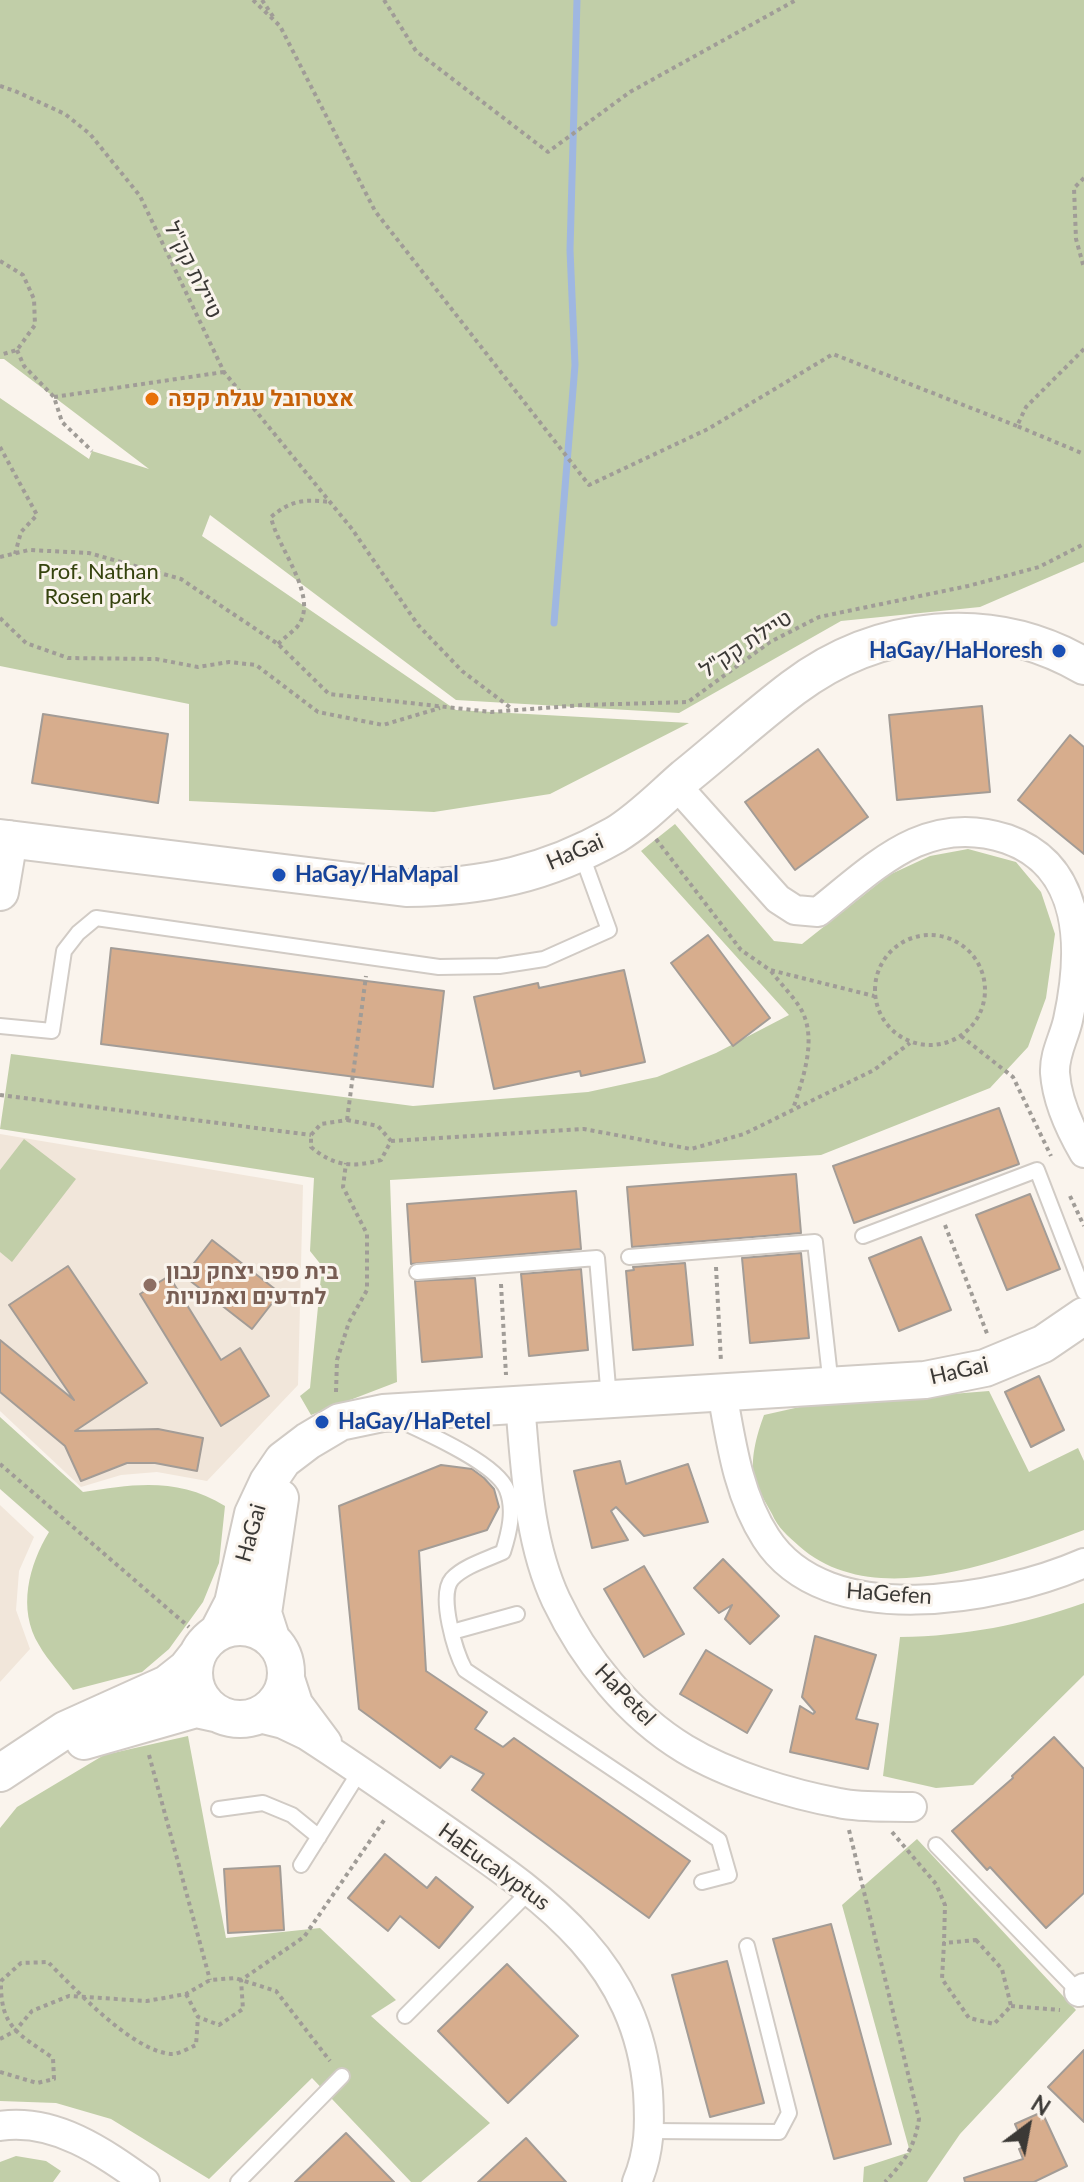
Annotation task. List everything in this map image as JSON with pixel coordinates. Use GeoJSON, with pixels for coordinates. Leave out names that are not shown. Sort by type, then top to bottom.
{"type":"FeatureCollection","features":[{"type":"Feature","properties":{"kind":"street","name":"HaGai"},"geometry":{"type":"LineString","coordinates":[[5,839],[406,888],[457,887],[508,879],[617,834],[795,686],[848,655],[897,638],[953,630],[1010,636],[1084,666]]}},
{"type":"Feature","properties":{"kind":"street"},"geometry":{"type":"LineString","coordinates":[[676,785],[778,899],[795,910],[818,912],[895,852],[928,838],[961,830],[992,834],[1021,843],[1048,862],[1070,896],[1079,930],[1076,976],[1055,1074],[1059,1101],[1084,1153]]}},
{"type":"Feature","properties":{"kind":"street"},"geometry":{"type":"LineString","coordinates":[[0,892],[5,839]]}},
{"type":"Feature","properties":{"kind":"street","name":"HaGai"},"geometry":{"type":"LineString","coordinates":[[0,1773],[65,1730],[167,1684],[186,1669],[233,1603],[253,1514],[268,1482],[283,1460],[340,1422],[383,1413],[925,1380],[985,1368],[1043,1344],[1084,1316]]}},
{"type":"Feature","properties":{"kind":"street","name":"HaGefen"},"geometry":{"type":"LineString","coordinates":[[722,1392],[733,1453],[749,1504],[766,1540],[792,1567],[826,1587],[865,1596],[920,1600],[983,1592],[1066,1571],[1084,1563]]}},
{"type":"Feature","properties":{"kind":"street","name":"HaPetel"},"geometry":{"type":"LineString","coordinates":[[514,1405],[535,1533],[556,1599],[595,1667],[638,1713],[686,1750],[739,1774],[798,1794],[856,1805],[912,1807]]}},
{"type":"Feature","properties":{"kind":"street","name":"HaGai"},"geometry":{"type":"LineString","coordinates":[[278,1652],[263,1613],[275,1521],[283,1486],[302,1445]]}},
{"type":"Feature","properties":{"kind":"street"},"geometry":{"type":"LineString","coordinates":[[246,1626],[278,1652],[286,1679],[276,1702],[255,1717],[231,1718],[219,1714],[208,1707],[199,1695],[193,1669],[207,1643],[246,1626]]}},
{"type":"Feature","properties":{"kind":"street","name":"HaEucalyptus"},"geometry":{"type":"LineString","coordinates":[[278,1652],[298,1703],[320,1736],[352,1765]]}},
{"type":"Feature","properties":{"kind":"street","name":"HaGai"},"geometry":{"type":"LineString","coordinates":[[32,1753],[196,1709],[219,1714]]}},
{"type":"Feature","properties":{"kind":"street","name":"HaEucalyptus"},"geometry":{"type":"LineString","coordinates":[[255,1717],[283,1724],[352,1765],[531,1890],[570,1924],[602,1964],[629,2014],[646,2074],[651,2131],[637,2182]]}},
{"type":"Feature","properties":{"kind":"street"},"geometry":{"type":"LineString","coordinates":[[0,2126],[32,2126],[72,2137],[105,2154],[145,2182]]}},
{"type":"Feature","properties":{"kind":"lane"},"geometry":{"type":"LineString","coordinates":[[0,1026],[52,1031],[64,951],[78,933],[96,918],[439,967],[499,966],[544,959],[609,930],[580,851]]}},
{"type":"Feature","properties":{"kind":"lane"},"geometry":{"type":"LineString","coordinates":[[863,1236],[1037,1170],[1084,1292]]}},
{"type":"Feature","properties":{"kind":"lane"},"geometry":{"type":"LineString","coordinates":[[629,1257],[815,1242],[831,1386]]}},
{"type":"Feature","properties":{"kind":"lane"},"geometry":{"type":"LineString","coordinates":[[417,1272],[597,1258],[609,1399]]}},
{"type":"Feature","properties":{"kind":"lane"},"geometry":{"type":"LineString","coordinates":[[383,1413],[482,1463],[507,1489],[511,1528],[503,1552],[455,1575],[448,1585],[446,1600],[456,1654],[465,1670],[719,1840],[729,1875],[702,1882]]}},
{"type":"Feature","properties":{"kind":"lane"},"geometry":{"type":"LineString","coordinates":[[452,1632],[517,1614]]}},
{"type":"Feature","properties":{"kind":"lane"},"geometry":{"type":"LineString","coordinates":[[301,1865],[319,1837],[352,1765]]}},
{"type":"Feature","properties":{"kind":"lane"},"geometry":{"type":"LineString","coordinates":[[219,1809],[263,1803],[292,1815],[319,1837]]}},
{"type":"Feature","properties":{"kind":"lane"},"geometry":{"type":"LineString","coordinates":[[936,1845],[1078,1997]]}},
{"type":"Feature","properties":{"kind":"lane"},"geometry":{"type":"LineString","coordinates":[[405,2016],[531,1890]]}},
{"type":"Feature","properties":{"kind":"lane"},"geometry":{"type":"LineString","coordinates":[[651,2131],[779,2132],[789,2113],[747,1946]]}},
{"type":"Feature","properties":{"kind":"lane"},"geometry":{"type":"LineString","coordinates":[[238,2182],[342,2076]]}},
{"type":"Feature","properties":{"kind":"path"},"geometry":{"type":"LineString","coordinates":[[253,0],[280,26]]}},
{"type":"Feature","properties":{"kind":"path"},"geometry":{"type":"LineString","coordinates":[[262,0],[280,26],[375,211],[589,485],[708,429],[833,354],[1084,454]]}},
{"type":"Feature","properties":{"kind":"path"},"geometry":{"type":"LineString","coordinates":[[384,0],[416,51],[548,152],[630,92],[796,0]]}},
{"type":"Feature","properties":{"kind":"path","name":"טיילת קק\"ל"},"geometry":{"type":"LineString","coordinates":[[0,86],[65,114],[90,134],[140,196],[224,372],[352,529],[418,625],[462,671],[512,709]]}},
{"type":"Feature","properties":{"kind":"path"},"geometry":{"type":"LineString","coordinates":[[1084,178],[1074,188],[1076,239],[1084,268]]}},
{"type":"Feature","properties":{"kind":"path"},"geometry":{"type":"LineString","coordinates":[[0,261],[23,275],[34,299],[35,325],[17,350],[0,355]]}},
{"type":"Feature","properties":{"kind":"path"},"geometry":{"type":"LineString","coordinates":[[1017,426],[1026,407],[1084,349]]}},
{"type":"Feature","properties":{"kind":"path"},"geometry":{"type":"LineString","coordinates":[[17,350],[24,366],[54,397],[62,422],[92,451]]}},
{"type":"Feature","properties":{"kind":"path"},"geometry":{"type":"LineString","coordinates":[[54,397],[224,372]]}},
{"type":"Feature","properties":{"kind":"path"},"geometry":{"type":"LineString","coordinates":[[0,447],[37,515],[21,532],[15,554]]}},
{"type":"Feature","properties":{"kind":"path"},"geometry":{"type":"LineString","coordinates":[[278,644],[299,625],[306,600],[273,530],[271,517],[286,504],[303,499],[330,502]]}},
{"type":"Feature","properties":{"kind":"path","name":"טיילת קק\"ל"},"geometry":{"type":"LineString","coordinates":[[0,557],[29,550],[89,553],[181,579],[278,644],[329,694],[491,712],[688,702],[770,642],[819,617],[968,586],[1039,567],[1084,544]]}},
{"type":"Feature","properties":{"kind":"path"},"geometry":{"type":"LineString","coordinates":[[0,618],[26,643],[68,658],[156,659],[198,667],[229,662],[256,665],[318,712],[357,720],[383,725],[445,707]]}},
{"type":"Feature","properties":{"kind":"path"},"geometry":{"type":"LineString","coordinates":[[638,816],[741,950],[770,970],[801,1009],[810,1043],[793,1110]]}},
{"type":"Feature","properties":{"kind":"path"},"geometry":{"type":"LineString","coordinates":[[925,934],[944,936],[962,944],[981,967],[985,986],[984,1005],[975,1023],[961,1036],[949,1043],[930,1046],[910,1043],[893,1032],[879,1014],[874,996],[875,977],[883,959],[906,939],[925,934]]}},
{"type":"Feature","properties":{"kind":"path"},"geometry":{"type":"LineString","coordinates":[[347,1120],[368,957]]}},
{"type":"Feature","properties":{"kind":"path"},"geometry":{"type":"LineString","coordinates":[[770,970],[874,996]]}},
{"type":"Feature","properties":{"kind":"path"},"geometry":{"type":"LineString","coordinates":[[961,1036],[1013,1077],[1052,1158]]}},
{"type":"Feature","properties":{"kind":"path"},"geometry":{"type":"LineString","coordinates":[[391,1141],[584,1129],[691,1149],[744,1134],[874,1070],[910,1043]]}},
{"type":"Feature","properties":{"kind":"path"},"geometry":{"type":"LineString","coordinates":[[0,1095],[311,1135]]}},
{"type":"Feature","properties":{"kind":"path"},"geometry":{"type":"LineString","coordinates":[[347,1120],[378,1126],[391,1141],[381,1160],[362,1165],[329,1162],[311,1147],[311,1135],[321,1124],[347,1120]]}},
{"type":"Feature","properties":{"kind":"path"},"geometry":{"type":"LineString","coordinates":[[340,1422],[335,1388],[337,1360],[349,1322],[367,1290],[367,1234],[343,1187],[346,1163]]}},
{"type":"Feature","properties":{"kind":"path"},"geometry":{"type":"LineString","coordinates":[[1065,1185],[1084,1226]]}},
{"type":"Feature","properties":{"kind":"path"},"geometry":{"type":"LineString","coordinates":[[939,1207],[999,1362]]}},
{"type":"Feature","properties":{"kind":"path"},"geometry":{"type":"LineString","coordinates":[[715,1250],[722,1392]]}},
{"type":"Feature","properties":{"kind":"path"},"geometry":{"type":"LineString","coordinates":[[500,1266],[514,1405]]}},
{"type":"Feature","properties":{"kind":"path"},"geometry":{"type":"LineString","coordinates":[[0,1464],[207,1643]]}},
{"type":"Feature","properties":{"kind":"path"},"geometry":{"type":"LineString","coordinates":[[141,1725],[210,1980]]}},
{"type":"Feature","properties":{"kind":"path"},"geometry":{"type":"LineString","coordinates":[[241,1980],[304,1937],[399,1798]]}},
{"type":"Feature","properties":{"kind":"path"},"geometry":{"type":"LineString","coordinates":[[856,1805],[936,1884],[945,1905],[942,1979],[969,2018],[994,2024],[1011,2006],[1040,2007],[1078,1997]]}},
{"type":"Feature","properties":{"kind":"path"},"geometry":{"type":"LineString","coordinates":[[856,1805],[919,2119],[916,2138],[908,2156],[885,2182]]}},
{"type":"Feature","properties":{"kind":"path"},"geometry":{"type":"LineString","coordinates":[[944,1943],[976,1940],[1002,1969],[1011,2006]]}},
{"type":"Feature","properties":{"kind":"path"},"geometry":{"type":"LineString","coordinates":[[0,2072],[37,2083],[54,2079],[53,2058],[15,2031],[0,2005],[1,1981],[21,1963],[48,1962],[82,1997],[137,2042],[173,2054],[196,2045],[198,2017],[186,1994]]}},
{"type":"Feature","properties":{"kind":"path"},"geometry":{"type":"LineString","coordinates":[[0,2039],[15,2031],[32,2011],[69,1996],[147,2001],[186,1994],[210,1980],[235,1978],[276,1991],[342,2076]]}},
{"type":"Feature","properties":{"kind":"path"},"geometry":{"type":"LineString","coordinates":[[198,2017],[219,2025],[243,2009],[241,1980]]}},
{"type":"Feature","properties":{"kind":"shaded area","name":"בית ספר יצחק נבון למדעים ואמנויות"},"geometry":{"type":"Polygon","coordinates":[[[0,1134],[303,1185],[298,1385],[207,1481],[157,1472],[121,1475],[81,1487],[0,1411],[0,1134]]]}},
{"type":"Feature","properties":{"kind":"shaded area"},"geometry":{"type":"Polygon","coordinates":[[[0,1505],[34,1537],[19,1571],[16,1610],[30,1649],[0,1682],[0,1505]]]}},
{"type":"Feature","properties":{"kind":"green space","name":"Prof. Nathan Rosen park"},"geometry":{"type":"Polygon","coordinates":[[[0,0],[1084,0],[1084,562],[980,607],[841,621],[679,713],[456,700],[210,515],[202,536],[456,710],[689,723],[550,794],[434,812],[189,801],[189,704],[0,666],[0,398],[89,459],[92,451],[149,469],[0,359],[0,0]]]}},
{"type":"Feature","properties":{"kind":"green space"},"geometry":{"type":"Polygon","coordinates":[[[675,824],[774,941],[802,944],[889,875],[930,856],[968,849],[1016,862],[1041,892],[1055,934],[1046,998],[1028,1047],[990,1088],[821,1155],[390,1180],[397,1382],[311,1415],[300,1396],[310,1388],[322,1266],[310,1251],[314,1178],[0,1129],[11,1054],[413,1106],[588,1092],[657,1077],[716,1053],[789,1015],[641,851],[675,824]]]}},
{"type":"Feature","properties":{"kind":"green space"},"geometry":{"type":"Polygon","coordinates":[[[24,1139],[76,1179],[12,1262],[0,1252],[0,1170],[24,1139]]]}},
{"type":"Feature","properties":{"kind":"green space"},"geometry":{"type":"Polygon","coordinates":[[[989,1391],[1029,1472],[1078,1448],[1084,1461],[1084,1530],[978,1566],[901,1578],[864,1576],[829,1566],[799,1546],[777,1524],[755,1481],[753,1456],[764,1415],[804,1406],[989,1391]]]}},
{"type":"Feature","properties":{"kind":"green space"},"geometry":{"type":"Polygon","coordinates":[[[0,1417],[83,1492],[156,1485],[190,1490],[225,1506],[219,1563],[203,1602],[169,1649],[142,1672],[73,1690],[39,1645],[28,1617],[28,1587],[36,1559],[49,1532],[0,1489],[0,1417]]]}},
{"type":"Feature","properties":{"kind":"green space"},"geometry":{"type":"Polygon","coordinates":[[[1084,1603],[1084,1675],[973,1785],[936,1788],[883,1776],[900,1637],[993,1628],[1084,1603]]]}},
{"type":"Feature","properties":{"kind":"green space"},"geometry":{"type":"Polygon","coordinates":[[[188,1736],[226,1938],[320,1928],[396,2000],[371,2016],[490,2123],[421,2182],[411,2182],[312,2078],[209,2179],[111,2119],[56,2103],[0,2101],[0,1828],[17,1807],[104,1755],[188,1736]]]}},
{"type":"Feature","properties":{"kind":"green space"},"geometry":{"type":"Polygon","coordinates":[[[917,1839],[1076,2010],[960,2134],[927,2182],[863,2182],[864,2167],[910,2152],[842,1905],[917,1839]]]}},
{"type":"Feature","properties":{"kind":"green space"},"geometry":{"type":"Polygon","coordinates":[[[16,2156],[46,2161],[61,2171],[53,2182],[0,2182],[0,2162],[16,2156]]]}},
{"type":"Feature","properties":{"kind":"building"},"geometry":{"type":"Polygon","coordinates":[[[982,706],[990,792],[897,800],[889,715],[982,706]]]}},
{"type":"Feature","properties":{"kind":"building"},"geometry":{"type":"Polygon","coordinates":[[[43,714],[168,734],[158,803],[32,783],[43,714]]]}},
{"type":"Feature","properties":{"kind":"building"},"geometry":{"type":"Polygon","coordinates":[[[1070,735],[1084,747],[1084,854],[1018,800],[1070,735]]]}},
{"type":"Feature","properties":{"kind":"building"},"geometry":{"type":"Polygon","coordinates":[[[818,749],[868,817],[795,870],[745,802],[818,749]]]}},
{"type":"Feature","properties":{"kind":"building"},"geometry":{"type":"Polygon","coordinates":[[[708,935],[770,1018],[733,1046],[671,963],[708,935]]]}},
{"type":"Feature","properties":{"kind":"building"},"geometry":{"type":"Polygon","coordinates":[[[111,948],[444,991],[433,1087],[101,1044],[111,948]]]}},
{"type":"Feature","properties":{"kind":"building"},"geometry":{"type":"Polygon","coordinates":[[[624,970],[645,1062],[581,1076],[580,1071],[494,1089],[474,997],[538,983],[539,988],[624,970]]]}},
{"type":"Feature","properties":{"kind":"building"},"geometry":{"type":"Polygon","coordinates":[[[999,1108],[1019,1164],[854,1223],[833,1166],[999,1108]]]}},
{"type":"Feature","properties":{"kind":"building"},"geometry":{"type":"Polygon","coordinates":[[[796,1174],[801,1233],[632,1247],[627,1187],[796,1174]]]}},
{"type":"Feature","properties":{"kind":"building"},"geometry":{"type":"Polygon","coordinates":[[[576,1191],[581,1249],[411,1264],[407,1204],[576,1191]]]}},
{"type":"Feature","properties":{"kind":"building"},"geometry":{"type":"Polygon","coordinates":[[[1030,1194],[1060,1269],[1007,1290],[976,1215],[1030,1194]]]}},
{"type":"Feature","properties":{"kind":"building"},"geometry":{"type":"Polygon","coordinates":[[[921,1237],[951,1310],[899,1331],[869,1258],[921,1237]]]}},
{"type":"Feature","properties":{"kind":"building"},"geometry":{"type":"Polygon","coordinates":[[[212,1240],[280,1293],[252,1329],[184,1276],[212,1240]]]}},
{"type":"Feature","properties":{"kind":"building"},"geometry":{"type":"Polygon","coordinates":[[[801,1253],[809,1338],[750,1343],[742,1258],[801,1253]]]}},
{"type":"Feature","properties":{"kind":"building"},"geometry":{"type":"Polygon","coordinates":[[[685,1263],[693,1345],[633,1350],[626,1271],[634,1270],[633,1267],[685,1263]]]}},
{"type":"Feature","properties":{"kind":"building"},"geometry":{"type":"Polygon","coordinates":[[[68,1266],[147,1383],[75,1431],[158,1429],[203,1438],[197,1471],[155,1463],[127,1463],[81,1481],[65,1446],[0,1392],[0,1340],[74,1400],[9,1305],[68,1266]]]}},
{"type":"Feature","properties":{"kind":"building"},"geometry":{"type":"Polygon","coordinates":[[[581,1269],[588,1350],[529,1356],[521,1274],[581,1269]]]}},
{"type":"Feature","properties":{"kind":"building"},"geometry":{"type":"Polygon","coordinates":[[[169,1276],[221,1360],[240,1348],[269,1396],[221,1426],[140,1294],[169,1276]]]}},
{"type":"Feature","properties":{"kind":"building"},"geometry":{"type":"Polygon","coordinates":[[[475,1278],[482,1357],[422,1362],[415,1281],[475,1278]]]}},
{"type":"Feature","properties":{"kind":"building"},"geometry":{"type":"Polygon","coordinates":[[[1039,1376],[1064,1430],[1031,1447],[1005,1392],[1039,1376]]]}},
{"type":"Feature","properties":{"kind":"building"},"geometry":{"type":"Polygon","coordinates":[[[620,1461],[626,1484],[688,1464],[708,1522],[644,1536],[616,1507],[611,1511],[628,1540],[592,1548],[574,1471],[620,1461]]]}},
{"type":"Feature","properties":{"kind":"building"},"geometry":{"type":"Polygon","coordinates":[[[441,1465],[472,1469],[494,1489],[499,1507],[487,1530],[419,1551],[426,1671],[487,1712],[475,1729],[503,1747],[514,1738],[690,1861],[649,1918],[472,1790],[484,1774],[451,1756],[440,1768],[359,1709],[339,1506],[441,1465]]]}},
{"type":"Feature","properties":{"kind":"building"},"geometry":{"type":"Polygon","coordinates":[[[723,1559],[779,1616],[750,1644],[725,1619],[732,1605],[719,1613],[694,1588],[723,1559]]]}},
{"type":"Feature","properties":{"kind":"building"},"geometry":{"type":"Polygon","coordinates":[[[644,1566],[684,1634],[644,1657],[604,1589],[644,1566]]]}},
{"type":"Feature","properties":{"kind":"building"},"geometry":{"type":"Polygon","coordinates":[[[815,1636],[876,1655],[856,1719],[878,1724],[868,1769],[790,1752],[800,1706],[813,1714],[815,1712],[802,1697],[815,1636]]]}},
{"type":"Feature","properties":{"kind":"building"},"geometry":{"type":"Polygon","coordinates":[[[706,1650],[772,1690],[747,1733],[680,1694],[706,1650]]]}},
{"type":"Feature","properties":{"kind":"building"},"geometry":{"type":"Polygon","coordinates":[[[1054,1737],[1084,1769],[1084,1893],[1046,1928],[952,1831],[1054,1737]]]}},
{"type":"Feature","properties":{"kind":"building"},"geometry":{"type":"Polygon","coordinates":[[[385,1854],[427,1888],[436,1877],[473,1907],[439,1948],[400,1916],[388,1931],[348,1898],[385,1854]]]}},
{"type":"Feature","properties":{"kind":"building"},"geometry":{"type":"Polygon","coordinates":[[[280,1866],[284,1930],[228,1933],[224,1869],[280,1866]]]}},
{"type":"Feature","properties":{"kind":"building"},"geometry":{"type":"Polygon","coordinates":[[[831,1924],[891,2144],[834,2159],[773,1939],[831,1924]]]}},
{"type":"Feature","properties":{"kind":"building"},"geometry":{"type":"Polygon","coordinates":[[[727,1961],[764,2103],[710,2117],[672,1975],[727,1961]]]}},
{"type":"Feature","properties":{"kind":"building"},"geometry":{"type":"Polygon","coordinates":[[[507,1964],[578,2036],[508,2103],[438,2031],[507,1964]]]}},
{"type":"Feature","properties":{"kind":"building"},"geometry":{"type":"Polygon","coordinates":[[[1084,2050],[1084,2122],[1048,2087],[1084,2050]]]}},
{"type":"Feature","properties":{"kind":"building"},"geometry":{"type":"Polygon","coordinates":[[[1042,2112],[1067,2166],[1034,2182],[965,2182],[964,2178],[1023,2159],[1019,2149],[1025,2147],[1015,2124],[1042,2112]]]}},
{"type":"Feature","properties":{"kind":"building"},"geometry":{"type":"Polygon","coordinates":[[[346,2133],[394,2182],[295,2182],[346,2133]]]}},
{"type":"Feature","properties":{"kind":"building"},"geometry":{"type":"Polygon","coordinates":[[[526,2138],[566,2182],[478,2182],[526,2138]]]}},
{"type":"Feature","properties":{"kind":"waterway"},"geometry":{"type":"LineString","coordinates":[[554,623],[575,365],[570,250],[577,0]]}},
{"type":"Feature","properties":{"kind":"place","name":"אצטרובל עגלת קפה"},"geometry":{"type":"Point","coordinates":[152,399]}},
{"type":"Feature","properties":{"kind":"place","name":"HaGay/HaHoresh"},"geometry":{"type":"Point","coordinates":[1059,651]}},
{"type":"Feature","properties":{"kind":"place","name":"HaGay/HaMapal"},"geometry":{"type":"Point","coordinates":[279,875]}},
{"type":"Feature","properties":{"kind":"place","name":"בית ספר יצחק נבון למדעים ואמנויות"},"geometry":{"type":"Point","coordinates":[150,1285]}},
{"type":"Feature","properties":{"kind":"place","name":"HaGay/HaPetel"},"geometry":{"type":"Point","coordinates":[322,1422]}}]}
